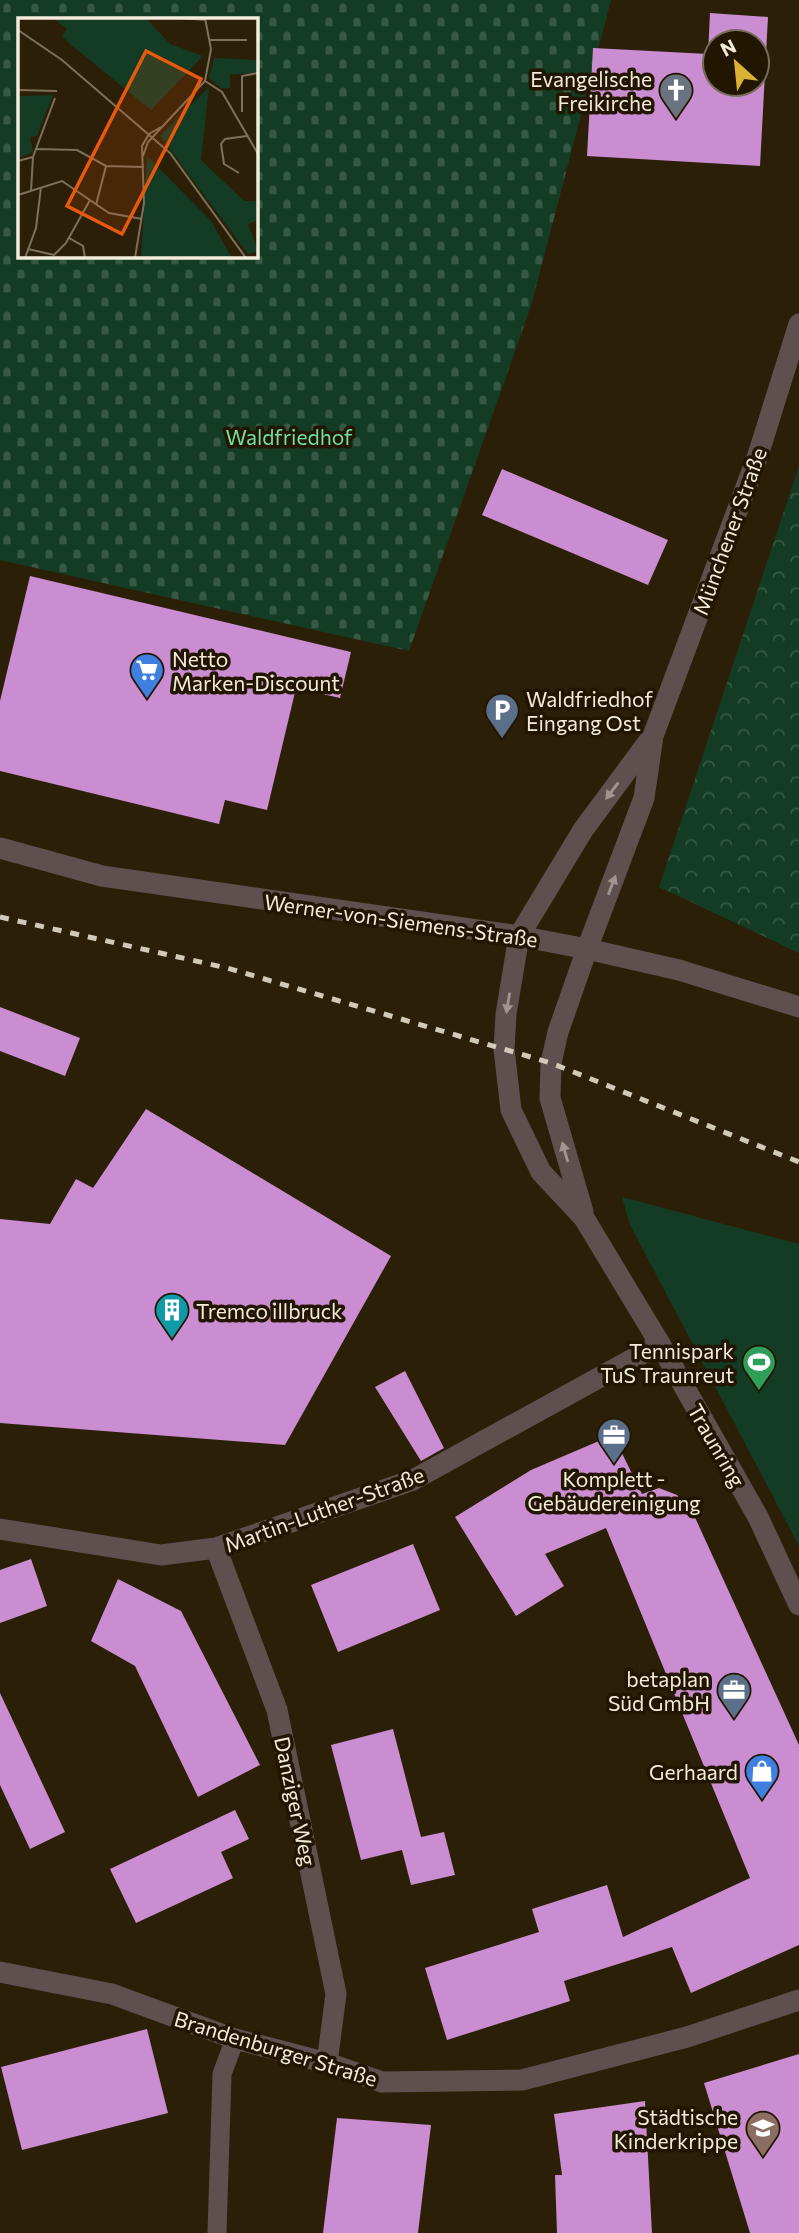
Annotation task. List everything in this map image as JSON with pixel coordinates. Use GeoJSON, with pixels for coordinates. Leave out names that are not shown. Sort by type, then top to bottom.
{"type":"FeatureCollection","features":[{"type":"Feature","properties":{"kind":"street","name":"Münchener Straße"},"geometry":{"type":"LineString","coordinates":[[587,949],[644,798],[653,736],[758,455],[799,324]]}},
{"type":"Feature","properties":{"kind":"street","name":"Münchener Straße"},"geometry":{"type":"LineString","coordinates":[[519,936],[583,830],[653,736]]}},
{"type":"Feature","properties":{"kind":"street","name":"Werner-von-Siemens-Straße"},"geometry":{"type":"LineString","coordinates":[[0,848],[102,876],[519,936],[587,949],[680,970],[799,1007]]}},
{"type":"Feature","properties":{"kind":"street","name":"Traunring"},"geometry":{"type":"LineString","coordinates":[[519,936],[506,1014],[504,1049],[511,1110],[541,1172],[584,1218],[660,1344],[758,1517],[799,1605]]}},
{"type":"Feature","properties":{"kind":"street","name":"Traunring"},"geometry":{"type":"LineString","coordinates":[[584,1218],[550,1098],[551,1063],[558,1032],[587,949]]}},
{"type":"Feature","properties":{"kind":"street","name":"Martin-Luther-Straße"},"geometry":{"type":"LineString","coordinates":[[0,1528],[161,1555],[216,1548],[413,1480],[660,1344]]}},
{"type":"Feature","properties":{"kind":"street","name":"Danziger Weg"},"geometry":{"type":"LineString","coordinates":[[216,1548],[277,1710],[283,1737],[337,1994],[327,2063]]}},
{"type":"Feature","properties":{"kind":"street","name":"Brandenburger Straße"},"geometry":{"type":"LineString","coordinates":[[0,1972],[112,1994],[235,2039],[327,2063],[382,2082],[522,2080],[687,2037],[799,2000]]}},
{"type":"Feature","properties":{"kind":"lane"},"geometry":{"type":"LineString","coordinates":[[217,2233],[222,2074],[235,2039]]}},
{"type":"Feature","properties":{"kind":"green space","name":"Waldfriedhof"},"geometry":{"type":"Polygon","coordinates":[[[0,0],[611,0],[531,306],[409,651],[0,560],[0,0]]]}},
{"type":"Feature","properties":{"kind":"green space"},"geometry":{"type":"Polygon","coordinates":[[[799,466],[799,953],[659,887],[799,466]]]}},
{"type":"Feature","properties":{"kind":"green space","name":"Tennispark TuS Traunreut"},"geometry":{"type":"Polygon","coordinates":[[[622,1197],[799,1244],[799,1546],[630,1225],[622,1197]]]}},
{"type":"Feature","properties":{"kind":"building","name":"Evangelische Freikirche"},"geometry":{"type":"Polygon","coordinates":[[[710,13],[768,17],[767,28],[709,28],[710,13]]]}},
{"type":"Feature","properties":{"kind":"building","name":"Evangelische Freikirche"},"geometry":{"type":"Polygon","coordinates":[[[593,48],[701,54],[701,98],[764,98],[760,166],[587,156],[593,48]]]}},
{"type":"Feature","properties":{"kind":"building"},"geometry":{"type":"Polygon","coordinates":[[[502,469],[668,540],[648,585],[482,515],[502,469]]]}},
{"type":"Feature","properties":{"kind":"building","name":"Netto Marken-Discount"},"geometry":{"type":"Polygon","coordinates":[[[30,576],[351,652],[340,698],[296,688],[267,810],[225,800],[219,824],[0,771],[0,701],[30,576]]]}},
{"type":"Feature","properties":{"kind":"building"},"geometry":{"type":"Polygon","coordinates":[[[0,1007],[80,1038],[65,1076],[0,1051],[0,1007]]]}},
{"type":"Feature","properties":{"kind":"building","name":"Tremco illbruck"},"geometry":{"type":"Polygon","coordinates":[[[146,1109],[391,1256],[285,1445],[0,1423],[0,1219],[50,1224],[76,1179],[93,1188],[146,1109]]]}},
{"type":"Feature","properties":{"kind":"building"},"geometry":{"type":"Polygon","coordinates":[[[405,1371],[444,1448],[421,1461],[375,1387],[405,1371]]]}},
{"type":"Feature","properties":{"kind":"building"},"geometry":{"type":"Polygon","coordinates":[[[613,1435],[642,1494],[659,1488],[677,1495],[693,1513],[799,1745],[799,1945],[691,1993],[672,1947],[564,1981],[570,2001],[447,2040],[425,1968],[539,1932],[532,1909],[607,1885],[623,1937],[750,1878],[606,1528],[545,1554],[564,1586],[516,1616],[455,1517],[531,1470],[613,1435]]]}},
{"type":"Feature","properties":{"kind":"building"},"geometry":{"type":"Polygon","coordinates":[[[413,1544],[440,1610],[338,1652],[311,1585],[413,1544]]]}},
{"type":"Feature","properties":{"kind":"building"},"geometry":{"type":"Polygon","coordinates":[[[31,1559],[47,1606],[0,1623],[0,1570],[31,1559]]]}},
{"type":"Feature","properties":{"kind":"building"},"geometry":{"type":"Polygon","coordinates":[[[118,1579],[181,1611],[260,1765],[198,1797],[135,1666],[91,1641],[118,1579]]]}},
{"type":"Feature","properties":{"kind":"building"},"geometry":{"type":"Polygon","coordinates":[[[0,1693],[65,1832],[30,1849],[0,1785],[0,1693]]]}},
{"type":"Feature","properties":{"kind":"building"},"geometry":{"type":"Polygon","coordinates":[[[393,1729],[421,1837],[444,1832],[455,1875],[411,1885],[402,1850],[361,1860],[331,1745],[393,1729]]]}},
{"type":"Feature","properties":{"kind":"building"},"geometry":{"type":"Polygon","coordinates":[[[235,1810],[249,1839],[221,1852],[233,1878],[136,1923],[110,1869],[235,1810]]]}},
{"type":"Feature","properties":{"kind":"building"},"geometry":{"type":"Polygon","coordinates":[[[147,2029],[168,2113],[22,2150],[1,2067],[147,2029]]]}},
{"type":"Feature","properties":{"kind":"building","name":"Städtische Kinderkrippe"},"geometry":{"type":"Polygon","coordinates":[[[799,2054],[799,2233],[750,2233],[704,2083],[799,2054]]]}},
{"type":"Feature","properties":{"kind":"building"},"geometry":{"type":"Polygon","coordinates":[[[645,2101],[652,2233],[557,2233],[555,2175],[562,2175],[554,2114],[645,2101]]]}},
{"type":"Feature","properties":{"kind":"building"},"geometry":{"type":"Polygon","coordinates":[[[337,2118],[431,2125],[418,2233],[323,2233],[337,2118]]]}},
{"type":"Feature","properties":{"kind":"railway"},"geometry":{"type":"LineString","coordinates":[[0,917],[227,968],[551,1063],[799,1162]]}},
{"type":"Feature","properties":{"kind":"place","name":"Evangelische Freikirche"},"geometry":{"type":"Point","coordinates":[676,120]}},
{"type":"Feature","properties":{"kind":"place","name":"Netto Marken-Discount"},"geometry":{"type":"Point","coordinates":[147,700]}},
{"type":"Feature","properties":{"kind":"place","name":"Waldfriedhof Eingang Ost"},"geometry":{"type":"Point","coordinates":[502,740]}},
{"type":"Feature","properties":{"kind":"place","name":"Tremco illbruck"},"geometry":{"type":"Point","coordinates":[172,1340]}},
{"type":"Feature","properties":{"kind":"place","name":"Tennispark TuS Traunreut"},"geometry":{"type":"Point","coordinates":[759,1392]}},
{"type":"Feature","properties":{"kind":"place","name":"Komplett - Gebäudereinigung"},"geometry":{"type":"Point","coordinates":[614,1465]}},
{"type":"Feature","properties":{"kind":"place","name":"betaplan Süd GmbH"},"geometry":{"type":"Point","coordinates":[734,1720]}},
{"type":"Feature","properties":{"kind":"place","name":"Gerhaard"},"geometry":{"type":"Point","coordinates":[762,1801]}},
{"type":"Feature","properties":{"kind":"place","name":"Städtische Kinderkrippe"},"geometry":{"type":"Point","coordinates":[763,2158]}}]}
